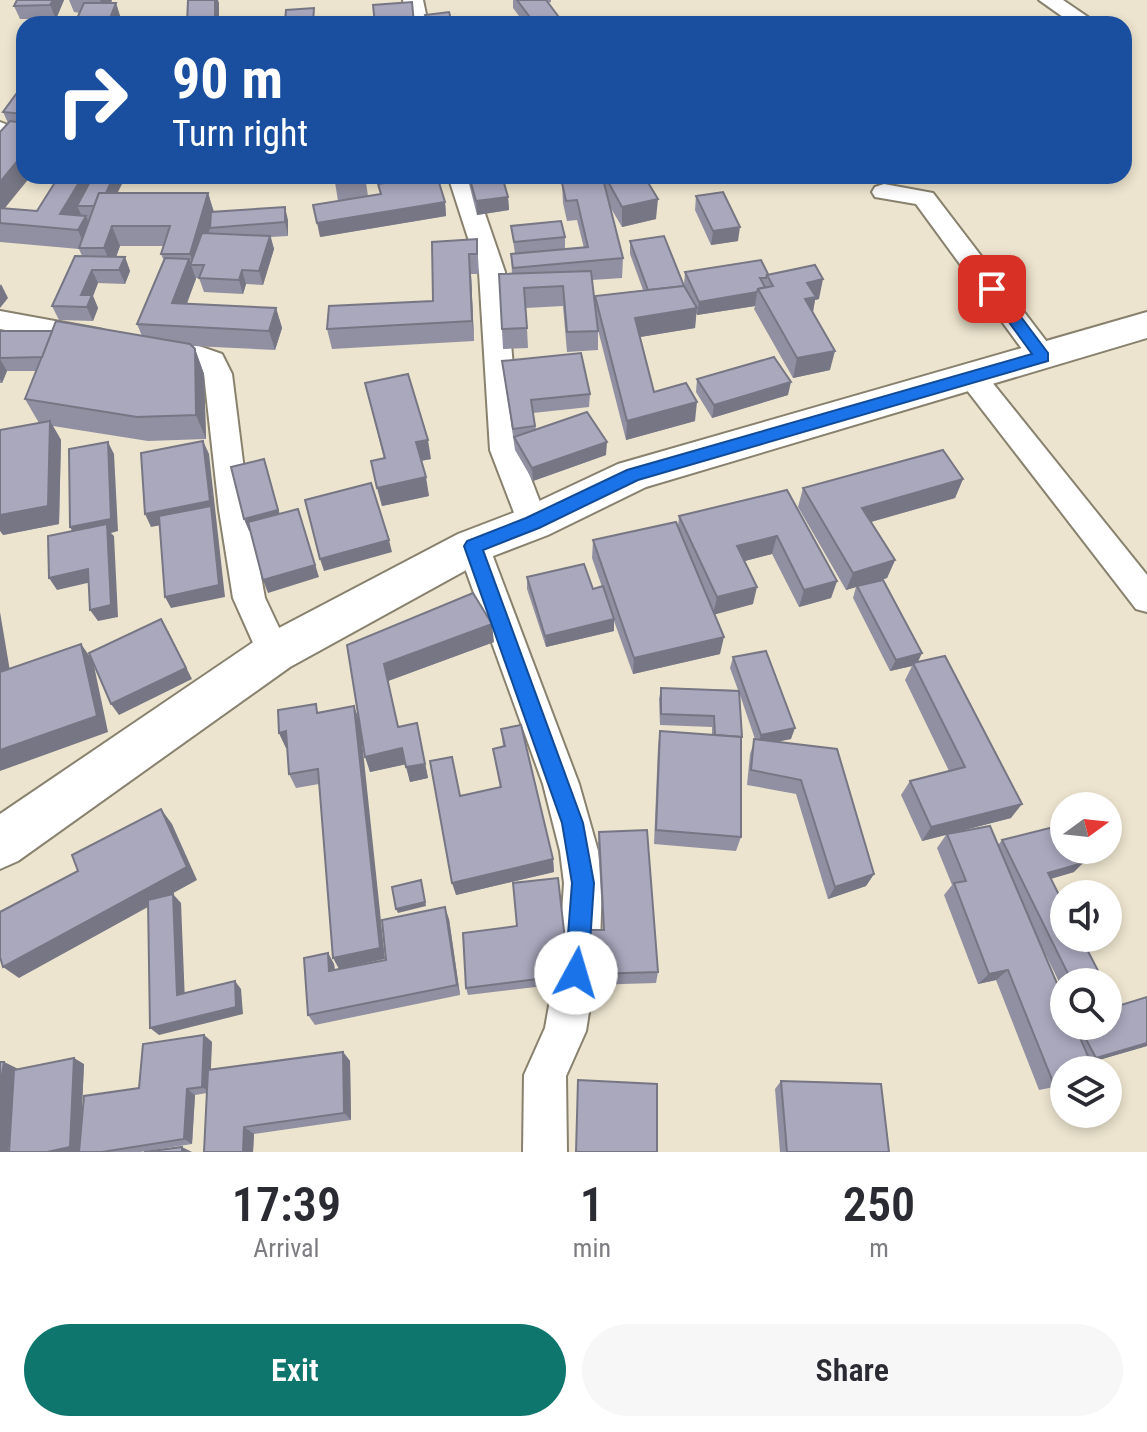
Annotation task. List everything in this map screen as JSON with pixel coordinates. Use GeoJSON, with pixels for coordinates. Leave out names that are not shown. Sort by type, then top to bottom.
{"type":"FeatureCollection","features":[{"type":"Feature","properties":{"kind":"main road"},"geometry":{"type":"LineString","coordinates":[[0,844],[274,653],[473,546],[533,523],[633,475],[1147,325]]}},
{"type":"Feature","properties":{"kind":"street"},"geometry":{"type":"LineString","coordinates":[[1049,0],[1074,16]]}},
{"type":"Feature","properties":{"kind":"street"},"geometry":{"type":"LineString","coordinates":[[463,184],[492,272],[505,450],[533,523]]}},
{"type":"Feature","properties":{"kind":"street"},"geometry":{"type":"LineString","coordinates":[[884,192],[924,198],[1043,357]]}},
{"type":"Feature","properties":{"kind":"street"},"geometry":{"type":"LineString","coordinates":[[0,320],[196,355],[212,361],[218,374],[232,495],[249,598],[274,653]]}},
{"type":"Feature","properties":{"kind":"street"},"geometry":{"type":"LineString","coordinates":[[973,378],[1147,599]]}},
{"type":"Feature","properties":{"kind":"street"},"geometry":{"type":"LineString","coordinates":[[473,546],[561,784],[579,851],[583,883],[580,944],[565,1031],[545,1075],[545,1152]]}},
{"type":"Feature","properties":{"kind":"building"},"geometry":{"type":"Polygon","coordinates":[[[17,0],[53,0],[50,5],[14,6],[17,0]]]}},
{"type":"Feature","properties":{"kind":"building"},"geometry":{"type":"Polygon","coordinates":[[[188,0],[215,0],[215,16],[187,16],[188,0]]]}},
{"type":"Feature","properties":{"kind":"building"},"geometry":{"type":"Polygon","coordinates":[[[517,0],[546,0],[558,16],[529,16],[517,0]]]}},
{"type":"Feature","properties":{"kind":"building"},"geometry":{"type":"Polygon","coordinates":[[[412,2],[413,16],[374,16],[373,5],[412,2]]]}},
{"type":"Feature","properties":{"kind":"building"},"geometry":{"type":"Polygon","coordinates":[[[84,3],[116,3],[111,16],[78,16],[84,3]]]}},
{"type":"Feature","properties":{"kind":"building"},"geometry":{"type":"Polygon","coordinates":[[[314,8],[314,16],[286,16],[286,10],[314,8]]]}},
{"type":"Feature","properties":{"kind":"building"},"geometry":{"type":"Polygon","coordinates":[[[449,12],[450,16],[425,16],[449,12]]]}},
{"type":"Feature","properties":{"kind":"building"},"geometry":{"type":"Polygon","coordinates":[[[16,94],[16,113],[3,112],[16,94]]]}},
{"type":"Feature","properties":{"kind":"building"},"geometry":{"type":"Polygon","coordinates":[[[10,121],[16,122],[16,163],[0,182],[0,132],[10,121]]]}},
{"type":"Feature","properties":{"kind":"building"},"geometry":{"type":"Polygon","coordinates":[[[54,184],[78,184],[60,214],[86,216],[78,230],[0,223],[0,208],[37,211],[54,184]]]}},
{"type":"Feature","properties":{"kind":"building"},"geometry":{"type":"Polygon","coordinates":[[[89,184],[110,184],[106,193],[99,193],[94,206],[77,206],[89,184]]]}},
{"type":"Feature","properties":{"kind":"building"},"geometry":{"type":"Polygon","coordinates":[[[378,184],[439,184],[445,202],[317,223],[313,205],[381,194],[378,184]]]}},
{"type":"Feature","properties":{"kind":"building"},"geometry":{"type":"Polygon","coordinates":[[[471,184],[504,184],[508,197],[476,201],[471,184]]]}},
{"type":"Feature","properties":{"kind":"building"},"geometry":{"type":"Polygon","coordinates":[[[562,184],[604,184],[623,258],[513,268],[511,254],[588,247],[577,200],[566,201],[562,184]]]}},
{"type":"Feature","properties":{"kind":"building"},"geometry":{"type":"Polygon","coordinates":[[[609,184],[649,184],[658,199],[622,207],[609,184]]]}},
{"type":"Feature","properties":{"kind":"building"},"geometry":{"type":"Polygon","coordinates":[[[723,192],[740,227],[713,231],[696,196],[723,192]]]}},
{"type":"Feature","properties":{"kind":"building"},"geometry":{"type":"Polygon","coordinates":[[[99,193],[208,193],[190,254],[161,254],[170,226],[112,226],[104,248],[79,248],[99,193]]]}},
{"type":"Feature","properties":{"kind":"building"},"geometry":{"type":"Polygon","coordinates":[[[285,207],[285,222],[210,228],[211,212],[285,207]]]}},
{"type":"Feature","properties":{"kind":"building"},"geometry":{"type":"Polygon","coordinates":[[[561,221],[565,237],[514,242],[511,226],[561,221]]]}},
{"type":"Feature","properties":{"kind":"building"},"geometry":{"type":"Polygon","coordinates":[[[202,233],[270,236],[259,271],[242,270],[239,280],[199,278],[204,265],[191,263],[202,233]]]}},
{"type":"Feature","properties":{"kind":"building"},"geometry":{"type":"Polygon","coordinates":[[[664,236],[684,286],[648,290],[630,241],[664,236]]]}},
{"type":"Feature","properties":{"kind":"building"},"geometry":{"type":"Polygon","coordinates":[[[477,239],[477,254],[469,254],[472,321],[327,329],[329,306],[433,301],[432,242],[477,239]]]}},
{"type":"Feature","properties":{"kind":"building"},"geometry":{"type":"Polygon","coordinates":[[[75,256],[125,257],[119,270],[92,270],[81,295],[92,295],[87,307],[52,306],[75,256]]]}},
{"type":"Feature","properties":{"kind":"building"},"geometry":{"type":"Polygon","coordinates":[[[165,258],[189,259],[172,303],[276,308],[269,331],[137,324],[165,258]]]}},
{"type":"Feature","properties":{"kind":"building"},"geometry":{"type":"Polygon","coordinates":[[[761,260],[768,274],[766,278],[760,278],[765,287],[757,292],[699,302],[685,272],[761,260]]]}},
{"type":"Feature","properties":{"kind":"building"},"geometry":{"type":"Polygon","coordinates":[[[815,265],[823,279],[807,283],[816,297],[805,299],[835,351],[797,358],[758,289],[773,286],[767,275],[815,265]]]}},
{"type":"Feature","properties":{"kind":"building"},"geometry":{"type":"Polygon","coordinates":[[[591,271],[598,331],[567,332],[563,286],[524,288],[527,328],[502,329],[499,274],[591,271]]]}},
{"type":"Feature","properties":{"kind":"building"},"geometry":{"type":"Polygon","coordinates":[[[684,286],[697,308],[635,318],[654,392],[686,383],[697,402],[627,421],[595,296],[684,286]]]}},
{"type":"Feature","properties":{"kind":"building"},"geometry":{"type":"Polygon","coordinates":[[[56,321],[190,344],[195,349],[196,415],[137,417],[25,399],[56,321]]]}},
{"type":"Feature","properties":{"kind":"building"},"geometry":{"type":"Polygon","coordinates":[[[0,331],[52,331],[42,357],[0,358],[0,331]]]}},
{"type":"Feature","properties":{"kind":"building"},"geometry":{"type":"Polygon","coordinates":[[[581,353],[590,394],[531,400],[535,426],[513,429],[502,361],[581,353]]]}},
{"type":"Feature","properties":{"kind":"building"},"geometry":{"type":"Polygon","coordinates":[[[774,357],[791,382],[714,405],[697,379],[774,357]]]}},
{"type":"Feature","properties":{"kind":"building"},"geometry":{"type":"Polygon","coordinates":[[[408,374],[428,440],[416,442],[426,477],[377,488],[371,461],[385,458],[365,383],[408,374]]]}},
{"type":"Feature","properties":{"kind":"building"},"geometry":{"type":"Polygon","coordinates":[[[587,412],[607,442],[532,468],[514,437],[587,412]]]}},
{"type":"Feature","properties":{"kind":"building"},"geometry":{"type":"Polygon","coordinates":[[[50,421],[48,506],[0,515],[0,430],[50,421]]]}},
{"type":"Feature","properties":{"kind":"building"},"geometry":{"type":"Polygon","coordinates":[[[203,441],[210,501],[145,514],[141,453],[203,441]]]}},
{"type":"Feature","properties":{"kind":"building"},"geometry":{"type":"Polygon","coordinates":[[[108,442],[111,519],[70,527],[69,449],[108,442]]]}},
{"type":"Feature","properties":{"kind":"building"},"geometry":{"type":"Polygon","coordinates":[[[943,450],[963,479],[862,508],[895,560],[853,573],[803,488],[943,450]]]}},
{"type":"Feature","properties":{"kind":"building"},"geometry":{"type":"Polygon","coordinates":[[[264,459],[278,510],[244,519],[231,467],[264,459]]]}},
{"type":"Feature","properties":{"kind":"building"},"geometry":{"type":"Polygon","coordinates":[[[371,483],[389,540],[320,559],[305,500],[371,483]]]}},
{"type":"Feature","properties":{"kind":"building"},"geometry":{"type":"Polygon","coordinates":[[[787,490],[837,581],[804,590],[777,536],[737,546],[757,587],[717,597],[679,516],[787,490]]]}},
{"type":"Feature","properties":{"kind":"building"},"geometry":{"type":"Polygon","coordinates":[[[211,506],[219,585],[165,597],[159,516],[211,506]]]}},
{"type":"Feature","properties":{"kind":"building"},"geometry":{"type":"Polygon","coordinates":[[[298,509],[315,565],[263,580],[248,522],[298,509]]]}},
{"type":"Feature","properties":{"kind":"building"},"geometry":{"type":"Polygon","coordinates":[[[676,522],[724,637],[634,658],[593,540],[676,522]]]}},
{"type":"Feature","properties":{"kind":"building"},"geometry":{"type":"Polygon","coordinates":[[[107,524],[111,605],[90,610],[88,569],[49,578],[48,536],[107,524]]]}},
{"type":"Feature","properties":{"kind":"building"},"geometry":{"type":"Polygon","coordinates":[[[584,564],[593,589],[603,586],[614,619],[545,636],[527,577],[584,564]]]}},
{"type":"Feature","properties":{"kind":"building"},"geometry":{"type":"Polygon","coordinates":[[[883,580],[922,653],[896,660],[857,586],[883,580]]]}},
{"type":"Feature","properties":{"kind":"building"},"geometry":{"type":"Polygon","coordinates":[[[473,593],[492,624],[384,664],[398,727],[417,723],[425,764],[406,767],[402,748],[365,757],[347,645],[473,593]]]}},
{"type":"Feature","properties":{"kind":"building"},"geometry":{"type":"Polygon","coordinates":[[[161,619],[186,668],[111,704],[89,653],[161,619]]]}},
{"type":"Feature","properties":{"kind":"building"},"geometry":{"type":"Polygon","coordinates":[[[81,644],[97,716],[0,750],[0,672],[81,644]]]}},
{"type":"Feature","properties":{"kind":"building"},"geometry":{"type":"Polygon","coordinates":[[[766,651],[795,728],[761,735],[733,657],[766,651]]]}},
{"type":"Feature","properties":{"kind":"building"},"geometry":{"type":"Polygon","coordinates":[[[945,656],[1022,804],[931,827],[910,781],[965,767],[913,663],[945,656]]]}},
{"type":"Feature","properties":{"kind":"building"},"geometry":{"type":"Polygon","coordinates":[[[661,688],[739,691],[742,737],[715,735],[714,716],[661,714],[661,688]]]}},
{"type":"Feature","properties":{"kind":"building"},"geometry":{"type":"Polygon","coordinates":[[[316,704],[317,713],[354,706],[380,948],[333,958],[318,769],[289,774],[286,731],[279,733],[278,710],[316,704]]]}},
{"type":"Feature","properties":{"kind":"building"},"geometry":{"type":"Polygon","coordinates":[[[521,725],[553,859],[452,883],[430,761],[452,757],[460,796],[501,787],[493,749],[505,746],[501,729],[521,725]]]}},
{"type":"Feature","properties":{"kind":"building"},"geometry":{"type":"Polygon","coordinates":[[[660,731],[741,737],[741,837],[656,830],[660,731]]]}},
{"type":"Feature","properties":{"kind":"building"},"geometry":{"type":"Polygon","coordinates":[[[754,739],[837,749],[874,874],[835,887],[801,780],[751,770],[754,739]]]}},
{"type":"Feature","properties":{"kind":"building"},"geometry":{"type":"Polygon","coordinates":[[[161,809],[187,867],[3,967],[0,957],[0,912],[78,871],[72,855],[161,809]]]}},
{"type":"Feature","properties":{"kind":"building"},"geometry":{"type":"Polygon","coordinates":[[[990,826],[1050,968],[1050,1040],[1081,1040],[1088,1056],[1050,1056],[1050,1075],[1008,970],[989,974],[954,883],[966,881],[947,834],[990,826]]]}},
{"type":"Feature","properties":{"kind":"building"},"geometry":{"type":"Polygon","coordinates":[[[1050,828],[1050,864],[1080,864],[1048,873],[1052,880],[1050,937],[1002,840],[1050,828]]]}},
{"type":"Feature","properties":{"kind":"building"},"geometry":{"type":"Polygon","coordinates":[[[647,830],[658,972],[591,974],[589,930],[604,930],[599,832],[647,830]]]}},
{"type":"Feature","properties":{"kind":"building"},"geometry":{"type":"Polygon","coordinates":[[[558,878],[569,975],[466,988],[463,933],[517,926],[513,883],[558,878]]]}},
{"type":"Feature","properties":{"kind":"building"},"geometry":{"type":"Polygon","coordinates":[[[421,880],[425,902],[396,909],[392,887],[421,880]]]}},
{"type":"Feature","properties":{"kind":"building"},"geometry":{"type":"Polygon","coordinates":[[[173,894],[177,995],[235,981],[236,1007],[150,1028],[148,900],[173,894]]]}},
{"type":"Feature","properties":{"kind":"building"},"geometry":{"type":"Polygon","coordinates":[[[445,907],[457,985],[308,1015],[304,958],[328,953],[329,971],[386,960],[382,920],[445,907]]]}},
{"type":"Feature","properties":{"kind":"building"},"geometry":{"type":"Polygon","coordinates":[[[1057,952],[1088,952],[1097,968],[1065,968],[1057,952]]]}},
{"type":"Feature","properties":{"kind":"building"},"geometry":{"type":"Polygon","coordinates":[[[1147,997],[1147,1043],[1095,1056],[1086,1040],[1122,1040],[1122,1005],[1147,997]]]}},
{"type":"Feature","properties":{"kind":"building"},"geometry":{"type":"Polygon","coordinates":[[[204,1035],[202,1087],[187,1089],[184,1139],[102,1152],[79,1152],[84,1096],[139,1088],[143,1044],[204,1035]]]}},
{"type":"Feature","properties":{"kind":"building"},"geometry":{"type":"Polygon","coordinates":[[[343,1052],[344,1113],[244,1127],[243,1152],[204,1152],[208,1070],[343,1052]]]}},
{"type":"Feature","properties":{"kind":"building"},"geometry":{"type":"Polygon","coordinates":[[[74,1058],[70,1147],[47,1152],[9,1152],[14,1070],[74,1058]]]}},
{"type":"Feature","properties":{"kind":"building"},"geometry":{"type":"Polygon","coordinates":[[[0,1062],[4,1062],[0,1087],[0,1062]]]}},
{"type":"Feature","properties":{"kind":"building"},"geometry":{"type":"Polygon","coordinates":[[[578,1080],[657,1084],[657,1152],[576,1152],[578,1080]]]}},
{"type":"Feature","properties":{"kind":"building"},"geometry":{"type":"Polygon","coordinates":[[[781,1081],[881,1084],[889,1152],[787,1152],[781,1081]]]}},
{"type":"Feature","properties":{"kind":"building"},"geometry":{"type":"Polygon","coordinates":[[[182,1147],[182,1152],[144,1152],[182,1147]]]}},
{"type":"Feature","properties":{"kind":"route"},"geometry":{"type":"LineString","coordinates":[[576,973],[583,883],[573,823],[473,546],[533,523],[633,475],[1043,357],[992,289]]}}]}
